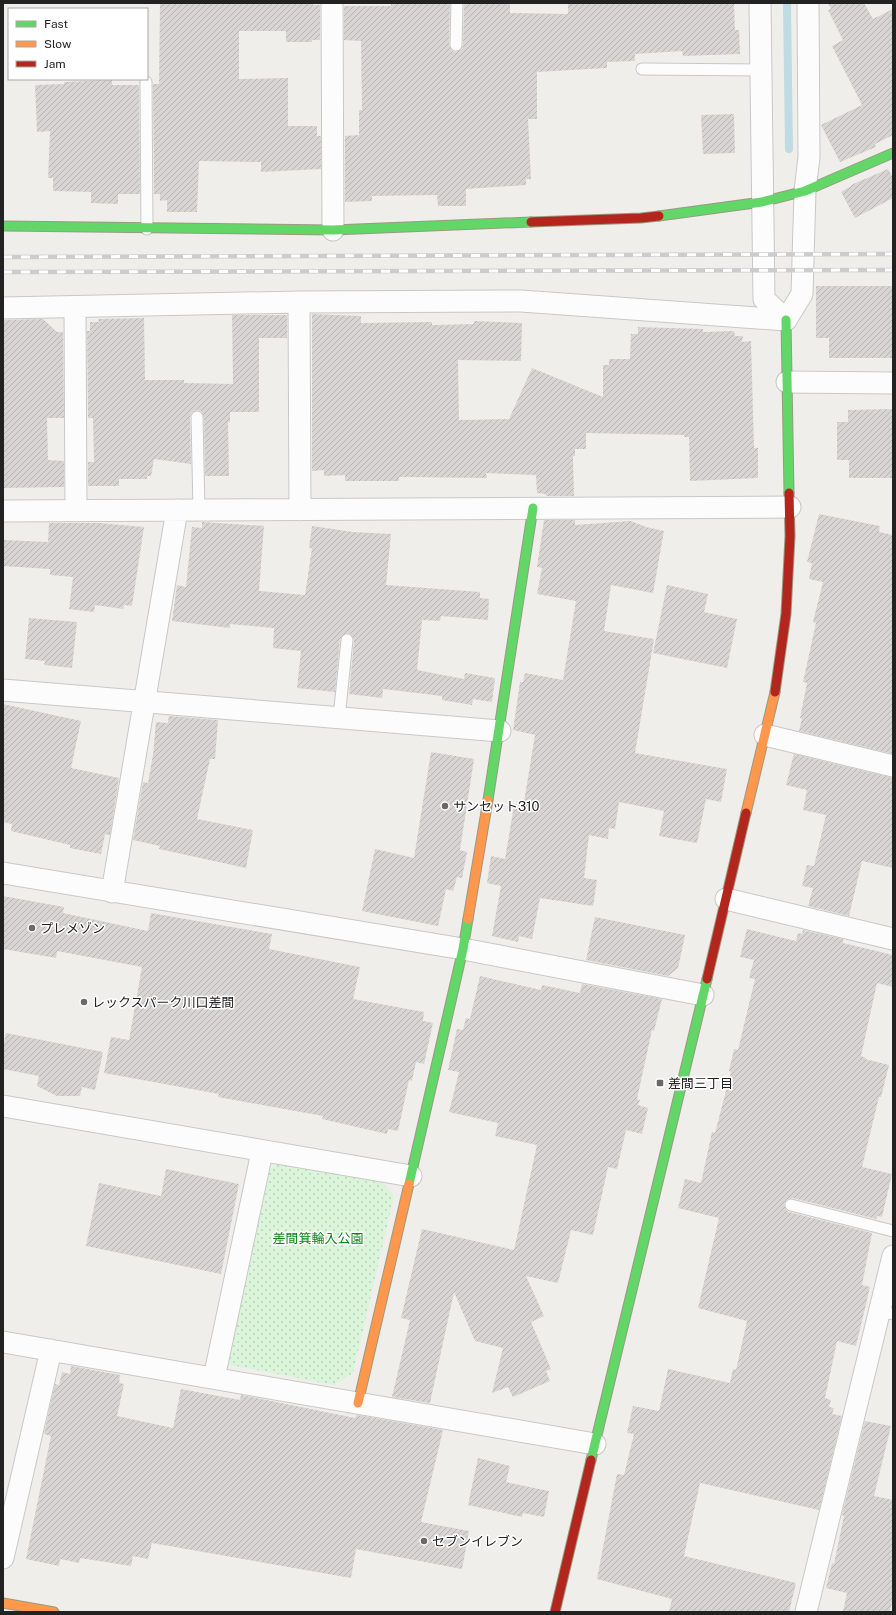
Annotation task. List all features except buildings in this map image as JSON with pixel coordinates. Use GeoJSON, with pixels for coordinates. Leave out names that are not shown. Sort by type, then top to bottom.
{"type":"FeatureCollection","features":[{"type":"Feature","properties":{"kind":"street"},"geometry":{"type":"LineString","coordinates":[[332,3],[333,230]]}},
{"type":"Feature","properties":{"kind":"street"},"geometry":{"type":"LineString","coordinates":[[760,3],[764,299],[786,320]]}},
{"type":"Feature","properties":{"kind":"street"},"geometry":{"type":"LineString","coordinates":[[555,1612],[776,689],[786,614],[790,507],[786,320],[802,294],[805,191],[809,157],[808,3]]}},
{"type":"Feature","properties":{"kind":"street"},"geometry":{"type":"LineString","coordinates":[[3,226],[147,229],[333,230],[641,218],[762,202],[805,191],[893,154]]}},
{"type":"Feature","properties":{"kind":"street"},"geometry":{"type":"LineString","coordinates":[[3,308],[75,308],[299,302],[521,301],[786,320]]}},
{"type":"Feature","properties":{"kind":"street"},"geometry":{"type":"LineString","coordinates":[[299,302],[300,510]]}},
{"type":"Feature","properties":{"kind":"street"},"geometry":{"type":"LineString","coordinates":[[75,308],[76,511]]}},
{"type":"Feature","properties":{"kind":"street"},"geometry":{"type":"LineString","coordinates":[[787,382],[893,383]]}},
{"type":"Feature","properties":{"kind":"street"},"geometry":{"type":"LineString","coordinates":[[3,511],[790,507]]}},
{"type":"Feature","properties":{"kind":"street"},"geometry":{"type":"LineString","coordinates":[[358,1403],[463,949],[500,731],[533,508]]}},
{"type":"Feature","properties":{"kind":"street"},"geometry":{"type":"LineString","coordinates":[[112,892],[178,510]]}},
{"type":"Feature","properties":{"kind":"street"},"geometry":{"type":"LineString","coordinates":[[3,690],[500,731]]}},
{"type":"Feature","properties":{"kind":"street"},"geometry":{"type":"LineString","coordinates":[[765,735],[893,766]]}},
{"type":"Feature","properties":{"kind":"street"},"geometry":{"type":"LineString","coordinates":[[3,873],[463,949],[703,995]]}},
{"type":"Feature","properties":{"kind":"street"},"geometry":{"type":"LineString","coordinates":[[726,899],[893,939]]}},
{"type":"Feature","properties":{"kind":"street"},"geometry":{"type":"LineString","coordinates":[[3,1106],[262,1152],[411,1176]]}},
{"type":"Feature","properties":{"kind":"street"},"geometry":{"type":"LineString","coordinates":[[214,1378],[262,1152]]}},
{"type":"Feature","properties":{"kind":"street"},"geometry":{"type":"LineString","coordinates":[[806,1612],[887,1313],[893,1256]]}},
{"type":"Feature","properties":{"kind":"street"},"geometry":{"type":"LineString","coordinates":[[3,1342],[595,1444]]}},
{"type":"Feature","properties":{"kind":"street"},"geometry":{"type":"LineString","coordinates":[[3,1558],[51,1350]]}},
{"type":"Feature","properties":{"kind":"street"},"geometry":{"type":"LineString","coordinates":[[3,1603],[54,1612]]}},
{"type":"Feature","properties":{"kind":"lane"},"geometry":{"type":"LineString","coordinates":[[456,45],[457,3]]}},
{"type":"Feature","properties":{"kind":"lane"},"geometry":{"type":"LineString","coordinates":[[642,69],[760,70]]}},
{"type":"Feature","properties":{"kind":"lane"},"geometry":{"type":"LineString","coordinates":[[146,82],[147,229]]}},
{"type":"Feature","properties":{"kind":"lane"},"geometry":{"type":"LineString","coordinates":[[197,417],[198,510]]}},
{"type":"Feature","properties":{"kind":"lane"},"geometry":{"type":"LineString","coordinates":[[339,718],[347,640]]}},
{"type":"Feature","properties":{"kind":"lane"},"geometry":{"type":"LineString","coordinates":[[791,1205],[893,1231]]}},
{"type":"Feature","properties":{"kind":"green space","name":"差間箕輪入公園"},"geometry":{"type":"Polygon","coordinates":[[[278,1163],[382,1182],[394,1196],[353,1373],[334,1385],[230,1365],[224,1357],[266,1173],[278,1163]]]}},
{"type":"Feature","properties":{"kind":"waterway"},"geometry":{"type":"LineString","coordinates":[[787,3],[789,149]]}},
{"type":"Feature","properties":{"kind":"railway"},"geometry":{"type":"LineString","coordinates":[[3,257],[893,254]]}},
{"type":"Feature","properties":{"kind":"railway"},"geometry":{"type":"LineString","coordinates":[[3,272],[893,270]]}},
{"type":"Feature","properties":{"kind":"traffic: fast"},"geometry":{"type":"LineString","coordinates":[[659,216],[762,202],[805,191],[893,153]]}},
{"type":"Feature","properties":{"kind":"traffic: fast"},"geometry":{"type":"LineString","coordinates":[[3,226],[333,230],[531,222]]}},
{"type":"Feature","properties":{"kind":"traffic: fast"},"geometry":{"type":"LineString","coordinates":[[786,320],[789,493]]}},
{"type":"Feature","properties":{"kind":"traffic: fast"},"geometry":{"type":"LineString","coordinates":[[488,800],[533,508]]}},
{"type":"Feature","properties":{"kind":"traffic: fast"},"geometry":{"type":"LineString","coordinates":[[409,1184],[463,949],[468,919]]}},
{"type":"Feature","properties":{"kind":"traffic: fast"},"geometry":{"type":"LineString","coordinates":[[591,1460],[707,979]]}},
{"type":"Feature","properties":{"kind":"traffic: slow"},"geometry":{"type":"LineString","coordinates":[[746,813],[775,692]]}},
{"type":"Feature","properties":{"kind":"traffic: slow"},"geometry":{"type":"LineString","coordinates":[[468,919],[488,800]]}},
{"type":"Feature","properties":{"kind":"traffic: slow"},"geometry":{"type":"LineString","coordinates":[[358,1403],[409,1184]]}},
{"type":"Feature","properties":{"kind":"traffic: slow"},"geometry":{"type":"LineString","coordinates":[[3,1603],[54,1612]]}},
{"type":"Feature","properties":{"kind":"traffic: jam"},"geometry":{"type":"LineString","coordinates":[[531,222],[659,216]]}},
{"type":"Feature","properties":{"kind":"traffic: jam"},"geometry":{"type":"LineString","coordinates":[[775,692],[786,614],[790,536],[789,493]]}},
{"type":"Feature","properties":{"kind":"traffic: jam"},"geometry":{"type":"LineString","coordinates":[[707,979],[746,813]]}},
{"type":"Feature","properties":{"kind":"traffic: jam"},"geometry":{"type":"LineString","coordinates":[[555,1612],[591,1460]]}},
{"type":"Feature","properties":{"kind":"place","name":"サンセット310"},"geometry":{"type":"Point","coordinates":[445,806]}},
{"type":"Feature","properties":{"kind":"place","name":"プレメゾン"},"geometry":{"type":"Point","coordinates":[32,928]}},
{"type":"Feature","properties":{"kind":"place","name":"レックスパーク川口差間"},"geometry":{"type":"Point","coordinates":[84,1002]}},
{"type":"Feature","properties":{"kind":"place","name":"差間三丁目"},"geometry":{"type":"Point","coordinates":[660,1083]}},
{"type":"Feature","properties":{"kind":"place","name":"セブンイレブン"},"geometry":{"type":"Point","coordinates":[424,1541]}}]}
